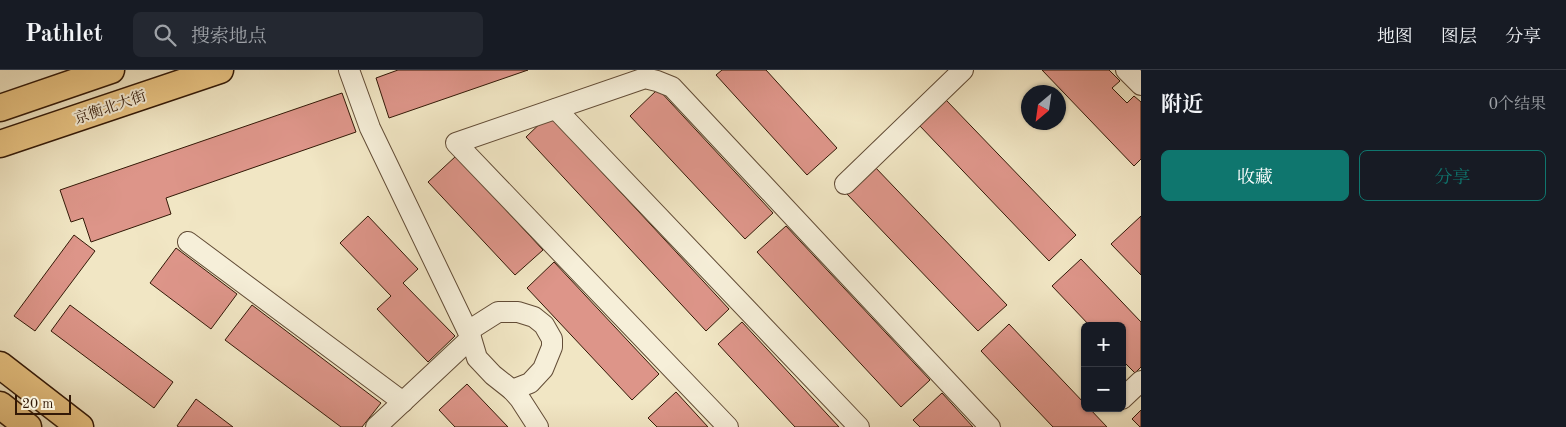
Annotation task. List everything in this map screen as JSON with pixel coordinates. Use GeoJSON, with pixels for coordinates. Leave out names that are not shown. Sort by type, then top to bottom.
{"type":"FeatureCollection","features":[{"type":"Feature","properties":{"kind":"main road"},"geometry":{"type":"LineString","coordinates":[[0,108],[111,70]]}},
{"type":"Feature","properties":{"kind":"main road","name":"京衡北大街"},"geometry":{"type":"LineString","coordinates":[[0,144],[220,70]]}},
{"type":"Feature","properties":{"kind":"main road"},"geometry":{"type":"LineString","coordinates":[[0,365],[80,427]]}},
{"type":"Feature","properties":{"kind":"main road"},"geometry":{"type":"LineString","coordinates":[[0,405],[28,427]]}},
{"type":"Feature","properties":{"kind":"lane"},"geometry":{"type":"LineString","coordinates":[[349,70],[370,128],[470,334],[477,358],[520,399],[538,427]]}},
{"type":"Feature","properties":{"kind":"lane"},"geometry":{"type":"LineString","coordinates":[[844,184],[963,70]]}},
{"type":"Feature","properties":{"kind":"lane"},"geometry":{"type":"LineString","coordinates":[[1126,70],[1141,85]]}},
{"type":"Feature","properties":{"kind":"lane"},"geometry":{"type":"LineString","coordinates":[[728,427],[456,143],[645,78],[657,80],[672,87],[990,427]]}},
{"type":"Feature","properties":{"kind":"lane"},"geometry":{"type":"LineString","coordinates":[[556,108],[859,427]]}},
{"type":"Feature","properties":{"kind":"lane"},"geometry":{"type":"LineString","coordinates":[[188,242],[403,402]]}},
{"type":"Feature","properties":{"kind":"lane"},"geometry":{"type":"LineString","coordinates":[[376,427],[470,334],[498,312],[518,312],[534,317],[544,325],[552,339],[552,346],[543,369],[530,383],[512,390]]}},
{"type":"Feature","properties":{"kind":"lane"},"geometry":{"type":"LineString","coordinates":[[1126,395],[1141,381]]}},
{"type":"Feature","properties":{"kind":"building"},"geometry":{"type":"Polygon","coordinates":[[[398,70],[528,70],[389,118],[376,78],[398,70]]]}},
{"type":"Feature","properties":{"kind":"building"},"geometry":{"type":"Polygon","coordinates":[[[722,70],[766,70],[837,148],[807,175],[716,75],[722,70]]]}},
{"type":"Feature","properties":{"kind":"building"},"geometry":{"type":"Polygon","coordinates":[[[1042,70],[1109,70],[1120,81],[1112,88],[1127,103],[1134,96],[1141,102],[1141,159],[1134,166],[1066,95],[1066,85],[1056,85],[1042,70]]]}},
{"type":"Feature","properties":{"kind":"building"},"geometry":{"type":"Polygon","coordinates":[[[658,89],[773,213],[745,239],[630,116],[658,89]]]}},
{"type":"Feature","properties":{"kind":"building"},"geometry":{"type":"Polygon","coordinates":[[[342,93],[356,132],[166,198],[171,214],[91,242],[83,218],[71,222],[60,190],[342,93]]]}},
{"type":"Feature","properties":{"kind":"building"},"geometry":{"type":"Polygon","coordinates":[[[946,100],[1076,235],[1049,261],[919,125],[946,100]]]}},
{"type":"Feature","properties":{"kind":"building"},"geometry":{"type":"Polygon","coordinates":[[[549,115],[729,309],[706,331],[526,137],[549,115]]]}},
{"type":"Feature","properties":{"kind":"building"},"geometry":{"type":"Polygon","coordinates":[[[456,156],[543,250],[515,275],[428,182],[456,156]]]}},
{"type":"Feature","properties":{"kind":"building"},"geometry":{"type":"Polygon","coordinates":[[[874,166],[1007,305],[978,331],[846,193],[874,166]]]}},
{"type":"Feature","properties":{"kind":"building"},"geometry":{"type":"Polygon","coordinates":[[[368,216],[418,269],[403,283],[455,336],[428,362],[377,309],[391,296],[340,243],[368,216]]]}},
{"type":"Feature","properties":{"kind":"building"},"geometry":{"type":"Polygon","coordinates":[[[1141,216],[1141,275],[1111,244],[1141,216]]]}},
{"type":"Feature","properties":{"kind":"building"},"geometry":{"type":"Polygon","coordinates":[[[786,226],[930,380],[901,407],[757,252],[786,226]]]}},
{"type":"Feature","properties":{"kind":"building"},"geometry":{"type":"Polygon","coordinates":[[[74,235],[95,251],[35,331],[14,316],[74,235]]]}},
{"type":"Feature","properties":{"kind":"building"},"geometry":{"type":"Polygon","coordinates":[[[176,248],[237,294],[211,329],[150,283],[176,248]]]}},
{"type":"Feature","properties":{"kind":"building"},"geometry":{"type":"Polygon","coordinates":[[[1081,259],[1141,322],[1141,367],[1135,373],[1126,364],[1126,322],[1086,322],[1052,286],[1081,259]]]}},
{"type":"Feature","properties":{"kind":"building"},"geometry":{"type":"Polygon","coordinates":[[[554,262],[659,374],[632,400],[527,288],[554,262]]]}},
{"type":"Feature","properties":{"kind":"building"},"geometry":{"type":"Polygon","coordinates":[[[70,305],[173,382],[154,408],[51,331],[70,305]]]}},
{"type":"Feature","properties":{"kind":"building"},"geometry":{"type":"Polygon","coordinates":[[[252,305],[381,403],[362,427],[341,427],[225,340],[252,305]]]}},
{"type":"Feature","properties":{"kind":"building"},"geometry":{"type":"Polygon","coordinates":[[[742,322],[839,427],[795,427],[718,344],[742,322]]]}},
{"type":"Feature","properties":{"kind":"building"},"geometry":{"type":"Polygon","coordinates":[[[1009,324],[1081,400],[1081,412],[1093,412],[1107,427],[1053,427],[981,351],[1009,324]]]}},
{"type":"Feature","properties":{"kind":"building"},"geometry":{"type":"Polygon","coordinates":[[[467,384],[508,427],[455,427],[439,410],[467,384]]]}},
{"type":"Feature","properties":{"kind":"building"},"geometry":{"type":"Polygon","coordinates":[[[676,392],[708,427],[657,427],[648,418],[676,392]]]}},
{"type":"Feature","properties":{"kind":"building"},"geometry":{"type":"Polygon","coordinates":[[[942,393],[973,427],[920,427],[913,420],[942,393]]]}},
{"type":"Feature","properties":{"kind":"building"},"geometry":{"type":"Polygon","coordinates":[[[196,399],[233,427],[177,426],[196,399]]]}},
{"type":"Feature","properties":{"kind":"building"},"geometry":{"type":"Polygon","coordinates":[[[1141,410],[1141,427],[1140,427],[1132,419],[1141,410]]]}}]}
